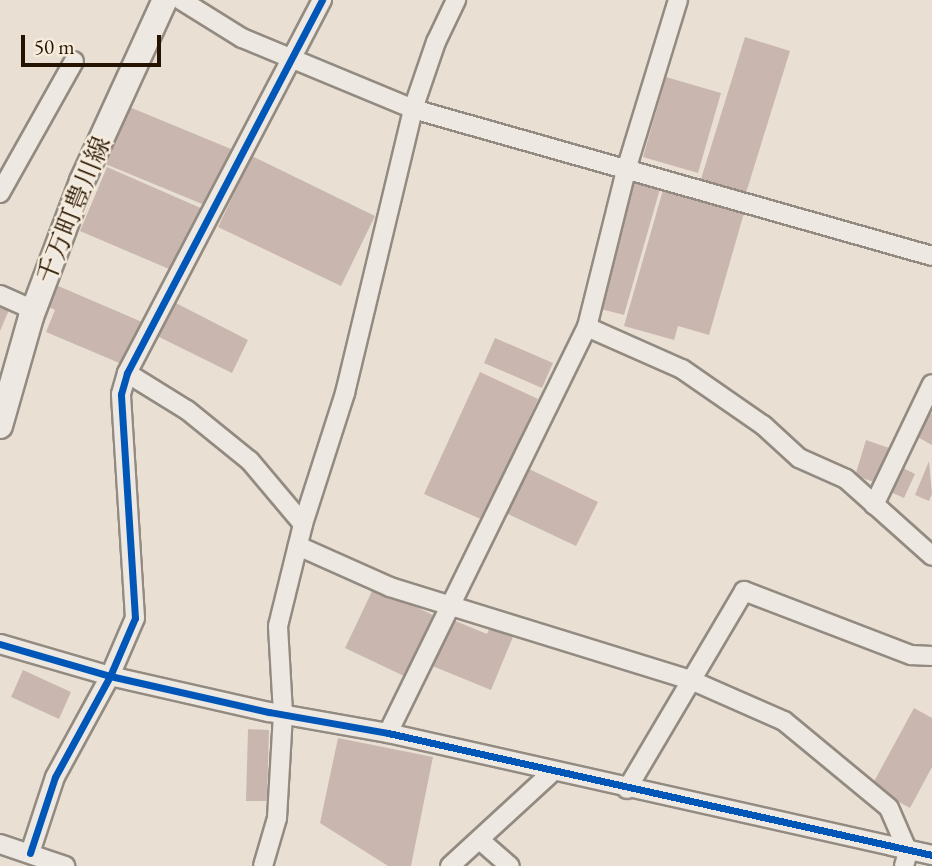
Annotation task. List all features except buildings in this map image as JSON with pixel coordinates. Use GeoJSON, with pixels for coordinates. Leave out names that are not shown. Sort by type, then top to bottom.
{"type":"FeatureCollection","features":[{"type":"Feature","properties":{"kind":"main road","name":"千万町豊川線"},"geometry":{"type":"LineString","coordinates":[[0,426],[34,310],[82,181],[165,0]]}},
{"type":"Feature","properties":{"kind":"street"},"geometry":{"type":"LineString","coordinates":[[181,0],[242,38],[413,109],[932,256]]}},
{"type":"Feature","properties":{"kind":"street"},"geometry":{"type":"LineString","coordinates":[[30,853],[55,777],[110,676],[135,618],[121,394],[127,373],[322,0]]}},
{"type":"Feature","properties":{"kind":"street"},"geometry":{"type":"LineString","coordinates":[[263,866],[277,818],[283,713],[278,626],[303,524],[345,393],[413,109],[436,42],[456,0]]}},
{"type":"Feature","properties":{"kind":"street"},"geometry":{"type":"LineString","coordinates":[[388,733],[587,327],[626,170],[678,0]]}},
{"type":"Feature","properties":{"kind":"street"},"geometry":{"type":"LineString","coordinates":[[0,193],[74,61]]}},
{"type":"Feature","properties":{"kind":"street"},"geometry":{"type":"LineString","coordinates":[[0,295],[34,310]]}},
{"type":"Feature","properties":{"kind":"street"},"geometry":{"type":"LineString","coordinates":[[587,327],[682,369],[762,425],[799,458],[846,479],[932,556]]}},
{"type":"Feature","properties":{"kind":"street"},"geometry":{"type":"LineString","coordinates":[[127,373],[187,410],[250,461],[303,524]]}},
{"type":"Feature","properties":{"kind":"street"},"geometry":{"type":"LineString","coordinates":[[874,505],[932,384]]}},
{"type":"Feature","properties":{"kind":"street"},"geometry":{"type":"LineString","coordinates":[[298,546],[390,587],[694,681],[784,720],[827,753],[889,808],[906,859]]}},
{"type":"Feature","properties":{"kind":"street"},"geometry":{"type":"LineString","coordinates":[[627,789],[694,681],[744,591],[911,655],[932,656]]}},
{"type":"Feature","properties":{"kind":"street"},"geometry":{"type":"LineString","coordinates":[[0,644],[110,676],[388,733],[906,859],[932,855]]}},
{"type":"Feature","properties":{"kind":"street"},"geometry":{"type":"LineString","coordinates":[[450,866],[481,841],[551,773]]}},
{"type":"Feature","properties":{"kind":"street"},"geometry":{"type":"LineString","coordinates":[[481,841],[510,866]]}},
{"type":"Feature","properties":{"kind":"street"},"geometry":{"type":"LineString","coordinates":[[0,844],[65,866]]}},
{"type":"Feature","properties":{"kind":"cycle path"},"geometry":{"type":"LineString","coordinates":[[30,853],[55,777],[110,676],[135,618],[121,394],[127,373],[322,0]]}},
{"type":"Feature","properties":{"kind":"cycle path"},"geometry":{"type":"LineString","coordinates":[[0,644],[110,676],[269,712],[388,733],[932,855]]}}]}
